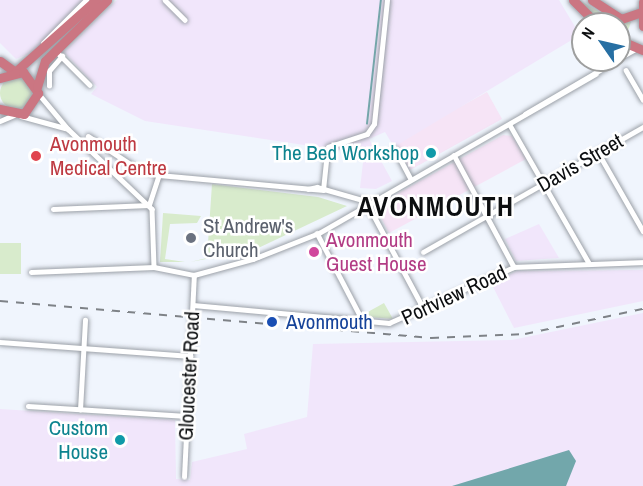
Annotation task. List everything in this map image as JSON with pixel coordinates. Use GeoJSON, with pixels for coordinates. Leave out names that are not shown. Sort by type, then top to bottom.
{"type":"FeatureCollection","features":[{"type":"Feature","properties":{"kind":"highway"},"geometry":{"type":"LineString","coordinates":[[0,78],[33,61],[96,0]]}},
{"type":"Feature","properties":{"kind":"highway"},"geometry":{"type":"LineString","coordinates":[[0,109],[15,115],[33,107],[43,65],[59,53],[107,0]]}},
{"type":"Feature","properties":{"kind":"highway"},"geometry":{"type":"LineString","coordinates":[[573,0],[585,12]]}},
{"type":"Feature","properties":{"kind":"highway"},"geometry":{"type":"LineString","coordinates":[[592,0],[621,19],[642,8]]}},
{"type":"Feature","properties":{"kind":"highway"},"geometry":{"type":"LineString","coordinates":[[636,0],[642,8],[643,26]]}},
{"type":"Feature","properties":{"kind":"highway"},"geometry":{"type":"LineString","coordinates":[[0,61],[15,71],[29,76],[37,90]]}},
{"type":"Feature","properties":{"kind":"street"},"geometry":{"type":"LineString","coordinates":[[33,61],[45,39],[86,0]]}},
{"type":"Feature","properties":{"kind":"street"},"geometry":{"type":"LineString","coordinates":[[165,0],[185,20]]}},
{"type":"Feature","properties":{"kind":"street"},"geometry":{"type":"LineString","coordinates":[[322,190],[327,150],[368,134],[375,124],[387,0]]}},
{"type":"Feature","properties":{"kind":"street"},"geometry":{"type":"LineString","coordinates":[[49,86],[49,70],[59,53],[90,85]]}},
{"type":"Feature","properties":{"kind":"street"},"geometry":{"type":"LineString","coordinates":[[31,272],[154,267],[194,275],[254,259],[317,233],[366,201],[510,125],[599,72]]}},
{"type":"Feature","properties":{"kind":"street"},"geometry":{"type":"LineString","coordinates":[[627,72],[643,99]]}},
{"type":"Feature","properties":{"kind":"street"},"geometry":{"type":"LineString","coordinates":[[37,90],[68,129],[149,205],[154,214],[154,267]]}},
{"type":"Feature","properties":{"kind":"street"},"geometry":{"type":"LineString","coordinates":[[0,121],[15,115],[68,129]]}},
{"type":"Feature","properties":{"kind":"street"},"geometry":{"type":"LineString","coordinates":[[510,125],[546,184],[589,263]]}},
{"type":"Feature","properties":{"kind":"street","name":"Davis Street"},"geometry":{"type":"LineString","coordinates":[[423,252],[643,127]]}},
{"type":"Feature","properties":{"kind":"street"},"geometry":{"type":"LineString","coordinates":[[88,136],[135,166],[159,175],[322,190],[366,201],[425,311]]}},
{"type":"Feature","properties":{"kind":"street"},"geometry":{"type":"LineString","coordinates":[[395,149],[411,179]]}},
{"type":"Feature","properties":{"kind":"street"},"geometry":{"type":"LineString","coordinates":[[598,152],[643,231]]}},
{"type":"Feature","properties":{"kind":"street"},"geometry":{"type":"LineString","coordinates":[[454,155],[514,267]]}},
{"type":"Feature","properties":{"kind":"street"},"geometry":{"type":"LineString","coordinates":[[149,205],[159,175]]}},
{"type":"Feature","properties":{"kind":"street"},"geometry":{"type":"LineString","coordinates":[[53,209],[149,205]]}},
{"type":"Feature","properties":{"kind":"street"},"geometry":{"type":"LineString","coordinates":[[317,233],[363,321]]}},
{"type":"Feature","properties":{"kind":"street","name":"Portview Road"},"geometry":{"type":"LineString","coordinates":[[193,305],[396,323],[514,267],[643,262]]}},
{"type":"Feature","properties":{"kind":"street","name":"Gloucester Road"},"geometry":{"type":"LineString","coordinates":[[184,477],[194,275]]}},
{"type":"Feature","properties":{"kind":"street"},"geometry":{"type":"LineString","coordinates":[[80,410],[85,320]]}},
{"type":"Feature","properties":{"kind":"street"},"geometry":{"type":"LineString","coordinates":[[0,342],[84,351],[190,356]]}},
{"type":"Feature","properties":{"kind":"street"},"geometry":{"type":"LineString","coordinates":[[28,406],[186,416]]}},
{"type":"Feature","properties":{"kind":"shaded area"},"geometry":{"type":"Polygon","coordinates":[[[0,0],[82,0],[33,52],[16,59],[0,43],[0,0]]]}},
{"type":"Feature","properties":{"kind":"shaded area"},"geometry":{"type":"Polygon","coordinates":[[[117,0],[559,0],[571,20],[571,40],[394,147],[385,132],[369,139],[392,181],[376,189],[360,188],[364,154],[145,121],[91,94],[97,87],[64,52],[117,0]]]}},
{"type":"Feature","properties":{"kind":"shaded area"},"geometry":{"type":"Polygon","coordinates":[[[487,92],[502,119],[410,170],[395,143],[487,92]]]}},
{"type":"Feature","properties":{"kind":"shaded area"},"geometry":{"type":"Polygon","coordinates":[[[503,135],[512,136],[526,159],[389,233],[375,206],[503,135]]]}},
{"type":"Feature","properties":{"kind":"shaded area"},"geometry":{"type":"Polygon","coordinates":[[[539,224],[559,258],[516,261],[505,239],[539,224]]]}},
{"type":"Feature","properties":{"kind":"shaded area"},"geometry":{"type":"Polygon","coordinates":[[[643,270],[643,301],[514,328],[491,283],[517,271],[643,270]]]}},
{"type":"Feature","properties":{"kind":"shaded area"},"geometry":{"type":"Polygon","coordinates":[[[643,313],[643,486],[0,486],[0,409],[175,420],[176,479],[190,480],[192,462],[247,449],[244,434],[307,417],[313,344],[512,340],[643,313]]]}},
{"type":"Feature","properties":{"kind":"green space"},"geometry":{"type":"Polygon","coordinates":[[[579,0],[600,12],[591,12],[579,0]]]}},
{"type":"Feature","properties":{"kind":"green space"},"geometry":{"type":"Polygon","coordinates":[[[16,77],[27,82],[32,93],[27,104],[16,109],[5,104],[0,93],[5,82],[16,77]]]}},
{"type":"Feature","properties":{"kind":"green space"},"geometry":{"type":"Polygon","coordinates":[[[212,184],[318,197],[347,206],[254,250],[190,262],[207,258],[212,184]]]}},
{"type":"Feature","properties":{"kind":"green space"},"geometry":{"type":"Polygon","coordinates":[[[163,213],[201,216],[197,223],[170,224],[165,259],[185,262],[160,262],[163,213]]]}},
{"type":"Feature","properties":{"kind":"green space"},"geometry":{"type":"Polygon","coordinates":[[[0,243],[21,243],[21,274],[0,274],[0,243]]]}},
{"type":"Feature","properties":{"kind":"green space"},"geometry":{"type":"Polygon","coordinates":[[[384,303],[393,319],[368,317],[366,313],[384,303]]]}},
{"type":"Feature","properties":{"kind":"water"},"geometry":{"type":"Polygon","coordinates":[[[569,450],[576,461],[566,486],[452,486],[569,450]]]}},
{"type":"Feature","properties":{"kind":"waterway"},"geometry":{"type":"LineString","coordinates":[[367,124],[381,0]]}},
{"type":"Feature","properties":{"kind":"railway"},"geometry":{"type":"LineString","coordinates":[[0,301],[431,338],[525,334],[643,309]]}},
{"type":"Feature","properties":{"kind":"place","name":"The Bed Workshop"},"geometry":{"type":"Point","coordinates":[431,153]}},
{"type":"Feature","properties":{"kind":"place","name":"Avonmouth Medical Centre"},"geometry":{"type":"Point","coordinates":[36,156]}},
{"type":"Feature","properties":{"kind":"place","name":"St Andrew's Church"},"geometry":{"type":"Point","coordinates":[191,238]}},
{"type":"Feature","properties":{"kind":"place","name":"Avonmouth Guest House"},"geometry":{"type":"Point","coordinates":[314,252]}},
{"type":"Feature","properties":{"kind":"place","name":"Avonmouth"},"geometry":{"type":"Point","coordinates":[272,322]}},
{"type":"Feature","properties":{"kind":"place","name":"Custom House"},"geometry":{"type":"Point","coordinates":[120,440]}},
{"type":"Feature","properties":{"kind":"district","name":"AVONMOUTH"},"geometry":{"type":"Point","coordinates":[436,207]}}]}
